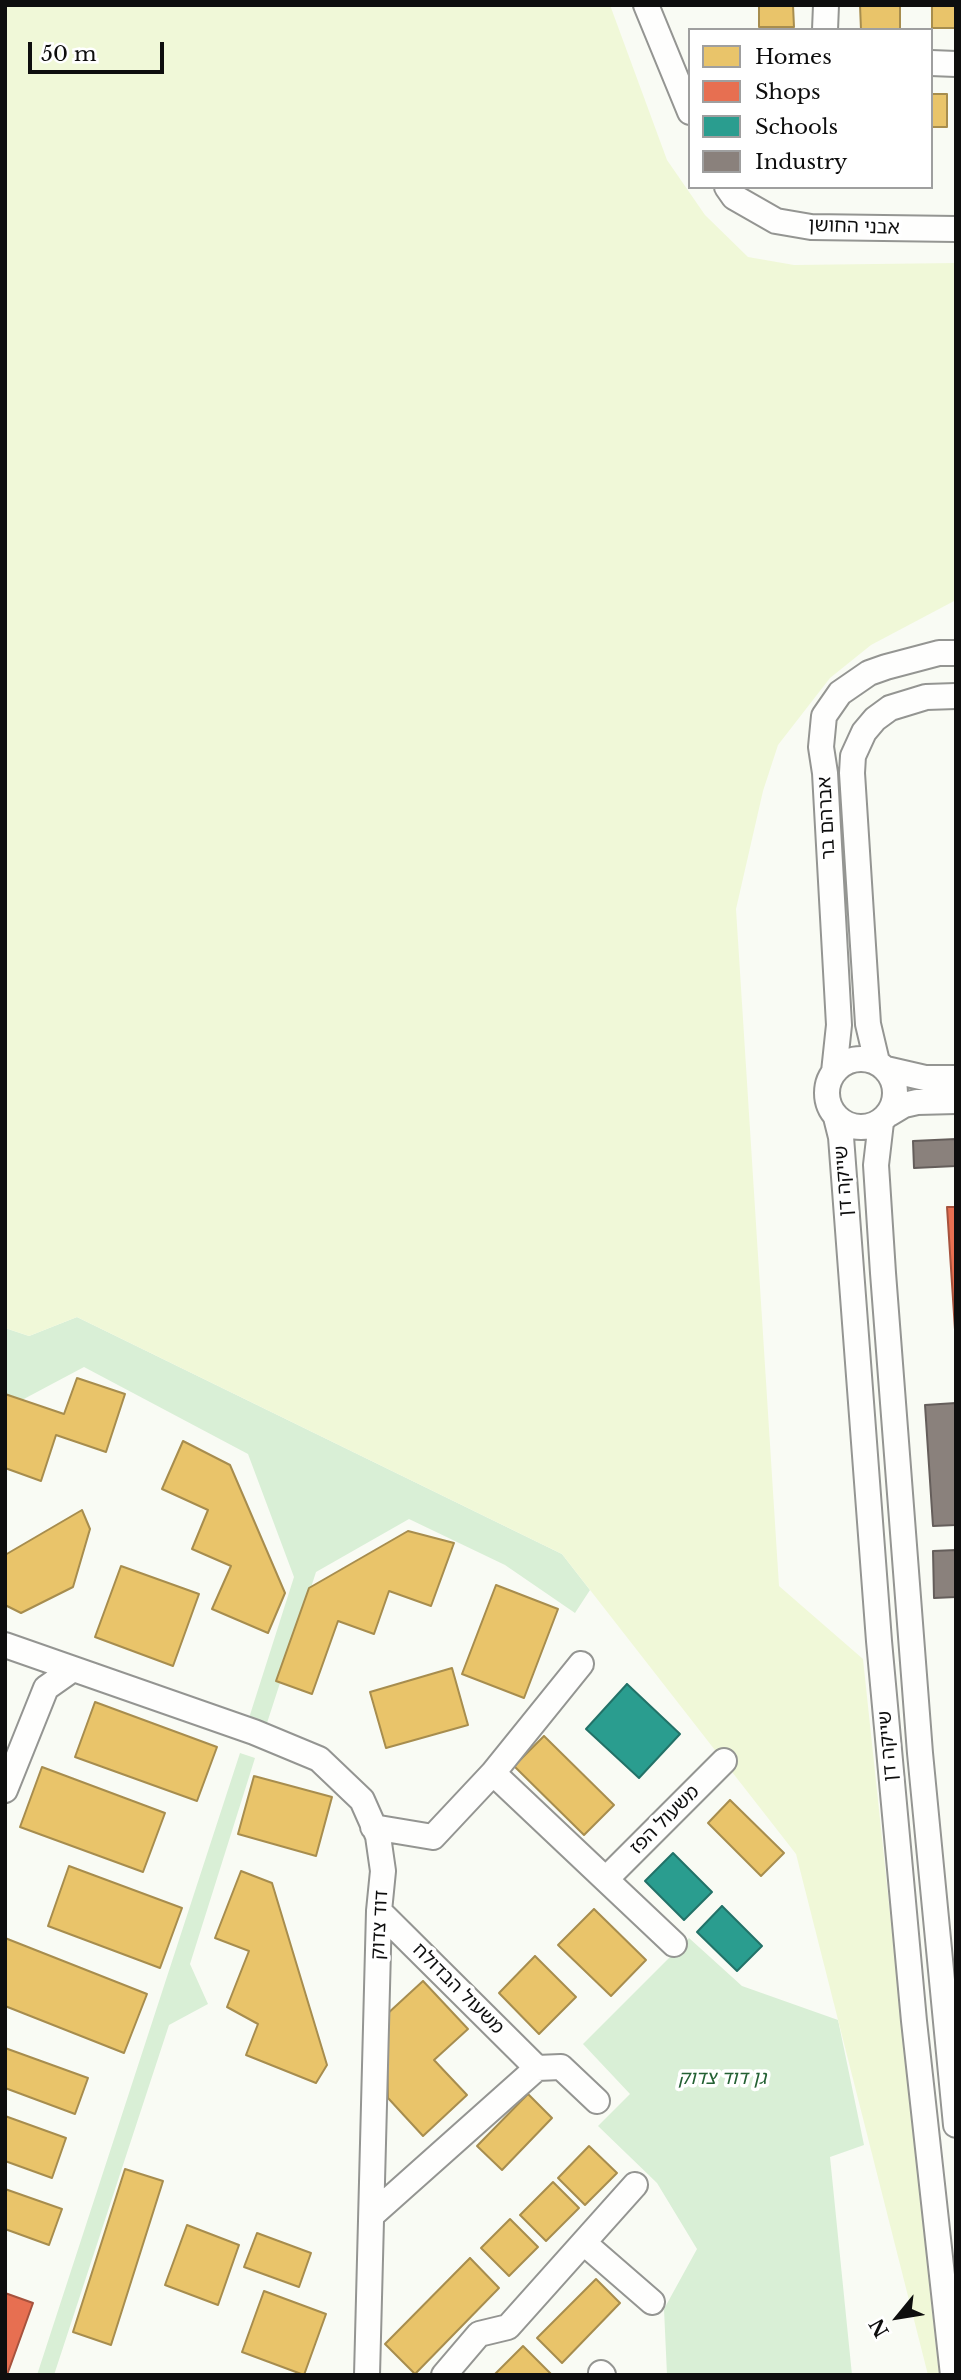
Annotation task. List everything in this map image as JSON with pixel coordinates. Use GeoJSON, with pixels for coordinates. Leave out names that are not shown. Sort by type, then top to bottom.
{"type":"FeatureCollection","features":[{"type":"Feature","properties":{"kind":"street"},"geometry":{"type":"LineString","coordinates":[[646,5],[688,107]]}},
{"type":"Feature","properties":{"kind":"street"},"geometry":{"type":"LineString","coordinates":[[825,28],[826,5]]}},
{"type":"Feature","properties":{"kind":"street"},"geometry":{"type":"LineString","coordinates":[[933,63],[956,64]]}},
{"type":"Feature","properties":{"kind":"street","name":"אבני החושן"},"geometry":{"type":"LineString","coordinates":[[728,189],[734,197],[776,221],[811,227],[956,229]]}},
{"type":"Feature","properties":{"kind":"street","name":"אברהם בר"},"geometry":{"type":"LineString","coordinates":[[834,1072],[839,1025],[825,773],[821,747],[824,716],[840,693],[869,673],[939,653],[956,653]]}},
{"type":"Feature","properties":{"kind":"street","name":"אברהם בר"},"geometry":{"type":"LineString","coordinates":[[882,1065],[869,1024],[853,756],[864,732],[890,708],[926,697],[956,696]]}},
{"type":"Feature","properties":{"kind":"street"},"geometry":{"type":"LineString","coordinates":[[956,1078],[906,1075],[865,1058],[854,1059],[842,1064],[834,1072],[828,1083],[827,1095],[829,1107],[836,1117],[857,1128],[870,1127],[904,1105],[956,1101]]}},
{"type":"Feature","properties":{"kind":"street"},"geometry":{"type":"LineString","coordinates":[[882,1065],[893,1079],[896,1091],[895,1103],[885,1118]]}},
{"type":"Feature","properties":{"kind":"street","name":"שייקה דן"},"geometry":{"type":"LineString","coordinates":[[836,1117],[841,1137],[878,1641],[914,2021],[953,2375]]}},
{"type":"Feature","properties":{"kind":"street","name":"שייקה דן"},"geometry":{"type":"LineString","coordinates":[[885,1118],[876,1165],[883,1273],[920,1753],[956,2125]]}},
{"type":"Feature","properties":{"kind":"street","name":"דוד צדוק"},"geometry":{"type":"LineString","coordinates":[[5,1645],[254,1732],[319,1759],[362,1800],[377,1836],[383,1871],[379,1911],[367,2375]]}},
{"type":"Feature","properties":{"kind":"street"},"geometry":{"type":"LineString","coordinates":[[373,1827],[433,1837],[493,1773],[581,1664]]}},
{"type":"Feature","properties":{"kind":"street"},"geometry":{"type":"LineString","coordinates":[[5,1790],[46,1688],[73,1669]]}},
{"type":"Feature","properties":{"kind":"street","name":"משעול הפז"},"geometry":{"type":"LineString","coordinates":[[606,1879],[724,1761]]}},
{"type":"Feature","properties":{"kind":"street"},"geometry":{"type":"LineString","coordinates":[[493,1773],[674,1944]]}},
{"type":"Feature","properties":{"kind":"street","name":"משעול הבדולח"},"geometry":{"type":"LineString","coordinates":[[379,1911],[537,2068]]}},
{"type":"Feature","properties":{"kind":"street"},"geometry":{"type":"LineString","coordinates":[[372,2215],[537,2068],[561,2067],[597,2101]]}},
{"type":"Feature","properties":{"kind":"street"},"geometry":{"type":"LineString","coordinates":[[444,2375],[479,2334],[508,2327],[635,2185]]}},
{"type":"Feature","properties":{"kind":"street"},"geometry":{"type":"LineString","coordinates":[[584,2244],[652,2302]]}},
{"type":"Feature","properties":{"kind":"green space"},"geometry":{"type":"Polygon","coordinates":[[[77,1317],[562,1554],[590,1590],[575,1613],[505,1565],[409,1519],[316,1572],[267,1723],[249,1718],[294,1577],[248,1454],[84,1367],[5,1409],[5,1328],[29,1336],[77,1317]]]}},
{"type":"Feature","properties":{"kind":"green space"},"geometry":{"type":"Polygon","coordinates":[[[240,1753],[255,1758],[190,1964],[208,2004],[169,2025],[54,2375],[37,2375],[240,1753]]]}},
{"type":"Feature","properties":{"kind":"green space","name":"גן דוד צדוק"},"geometry":{"type":"Polygon","coordinates":[[[689,1938],[742,1986],[838,2020],[864,2145],[830,2157],[852,2375],[667,2375],[664,2309],[697,2249],[657,2183],[598,2126],[630,2094],[583,2044],[689,1938]]]}},
{"type":"Feature","properties":{"kind":"sand"},"geometry":{"type":"Polygon","coordinates":[[[5,5],[610,5],[667,160],[705,215],[748,257],[794,265],[956,263],[956,600],[871,645],[830,678],[778,745],[763,791],[736,909],[779,1586],[863,1659],[939,2375],[928,2375],[796,1854],[562,1554],[77,1317],[29,1336],[5,1328],[5,5]]]}},
{"type":"Feature","properties":{"kind":"building: Homes"},"geometry":{"type":"Polygon","coordinates":[[[759,5],[793,5],[794,27],[759,27],[759,5]]]}},
{"type":"Feature","properties":{"kind":"building: Homes"},"geometry":{"type":"Polygon","coordinates":[[[860,5],[900,5],[900,28],[861,28],[860,5]]]}},
{"type":"Feature","properties":{"kind":"building: Homes"},"geometry":{"type":"Polygon","coordinates":[[[932,5],[956,5],[956,28],[932,28],[932,5]]]}},
{"type":"Feature","properties":{"kind":"building: Homes"},"geometry":{"type":"Polygon","coordinates":[[[933,94],[947,94],[947,127],[933,127],[933,94]]]}},
{"type":"Feature","properties":{"kind":"building: Homes"},"geometry":{"type":"Polygon","coordinates":[[[77,1378],[125,1394],[106,1452],[56,1435],[41,1481],[5,1468],[5,1394],[64,1414],[77,1378]]]}},
{"type":"Feature","properties":{"kind":"building: Homes"},"geometry":{"type":"Polygon","coordinates":[[[183,1441],[230,1465],[285,1593],[268,1633],[212,1609],[231,1566],[192,1549],[208,1510],[162,1489],[183,1441]]]}},
{"type":"Feature","properties":{"kind":"building: Homes"},"geometry":{"type":"Polygon","coordinates":[[[82,1510],[90,1529],[73,1587],[21,1613],[5,1605],[5,1555],[82,1510]]]}},
{"type":"Feature","properties":{"kind":"building: Homes"},"geometry":{"type":"Polygon","coordinates":[[[408,1531],[454,1543],[431,1606],[389,1591],[374,1634],[338,1621],[312,1694],[276,1681],[309,1588],[408,1531]]]}},
{"type":"Feature","properties":{"kind":"building: Homes"},"geometry":{"type":"Polygon","coordinates":[[[121,1566],[199,1594],[173,1666],[95,1637],[121,1566]]]}},
{"type":"Feature","properties":{"kind":"building: Homes"},"geometry":{"type":"Polygon","coordinates":[[[496,1585],[558,1609],[524,1698],[462,1674],[496,1585]]]}},
{"type":"Feature","properties":{"kind":"building: Homes"},"geometry":{"type":"Polygon","coordinates":[[[452,1668],[468,1725],[386,1748],[370,1692],[452,1668]]]}},
{"type":"Feature","properties":{"kind":"building: Homes"},"geometry":{"type":"Polygon","coordinates":[[[95,1702],[217,1747],[197,1801],[75,1757],[95,1702]]]}},
{"type":"Feature","properties":{"kind":"building: Homes"},"geometry":{"type":"Polygon","coordinates":[[[544,1736],[614,1805],[584,1835],[514,1766],[544,1736]]]}},
{"type":"Feature","properties":{"kind":"building: Homes"},"geometry":{"type":"Polygon","coordinates":[[[42,1767],[165,1813],[143,1872],[20,1827],[42,1767]]]}},
{"type":"Feature","properties":{"kind":"building: Homes"},"geometry":{"type":"Polygon","coordinates":[[[254,1776],[332,1797],[316,1856],[238,1834],[254,1776]]]}},
{"type":"Feature","properties":{"kind":"building: Homes"},"geometry":{"type":"Polygon","coordinates":[[[730,1800],[784,1853],[761,1876],[708,1823],[730,1800]]]}},
{"type":"Feature","properties":{"kind":"building: Homes"},"geometry":{"type":"Polygon","coordinates":[[[69,1866],[182,1908],[160,1968],[48,1926],[69,1866]]]}},
{"type":"Feature","properties":{"kind":"building: Homes"},"geometry":{"type":"Polygon","coordinates":[[[241,1871],[272,1883],[327,2065],[316,2083],[246,2055],[258,2024],[227,2007],[249,1951],[215,1938],[241,1871]]]}},
{"type":"Feature","properties":{"kind":"building: Homes"},"geometry":{"type":"Polygon","coordinates":[[[594,1909],[646,1960],[611,1996],[558,1945],[594,1909]]]}},
{"type":"Feature","properties":{"kind":"building: Homes"},"geometry":{"type":"Polygon","coordinates":[[[5,1938],[147,1994],[124,2053],[5,2006],[5,1938]]]}},
{"type":"Feature","properties":{"kind":"building: Homes"},"geometry":{"type":"Polygon","coordinates":[[[535,1956],[576,1997],[539,2034],[499,1993],[535,1956]]]}},
{"type":"Feature","properties":{"kind":"building: Homes"},"geometry":{"type":"Polygon","coordinates":[[[423,1981],[468,2029],[434,2060],[467,2095],[423,2136],[388,2098],[386,2015],[423,1981]]]}},
{"type":"Feature","properties":{"kind":"building: Homes"},"geometry":{"type":"Polygon","coordinates":[[[5,2048],[88,2078],[75,2114],[5,2088],[5,2048]]]}},
{"type":"Feature","properties":{"kind":"building: Homes"},"geometry":{"type":"Polygon","coordinates":[[[528,2094],[552,2118],[502,2170],[477,2146],[528,2094]]]}},
{"type":"Feature","properties":{"kind":"building: Homes"},"geometry":{"type":"Polygon","coordinates":[[[5,2116],[66,2138],[52,2178],[5,2161],[5,2116]]]}},
{"type":"Feature","properties":{"kind":"building: Homes"},"geometry":{"type":"Polygon","coordinates":[[[589,2146],[617,2173],[585,2205],[558,2178],[589,2146]]]}},
{"type":"Feature","properties":{"kind":"building: Homes"},"geometry":{"type":"Polygon","coordinates":[[[125,2169],[163,2181],[111,2345],[73,2332],[125,2169]]]}},
{"type":"Feature","properties":{"kind":"building: Homes"},"geometry":{"type":"Polygon","coordinates":[[[553,2182],[579,2208],[546,2241],[520,2215],[553,2182]]]}},
{"type":"Feature","properties":{"kind":"building: Homes"},"geometry":{"type":"Polygon","coordinates":[[[5,2189],[62,2209],[49,2245],[5,2229],[5,2189]]]}},
{"type":"Feature","properties":{"kind":"building: Homes"},"geometry":{"type":"Polygon","coordinates":[[[510,2219],[538,2247],[509,2276],[481,2248],[510,2219]]]}},
{"type":"Feature","properties":{"kind":"building: Homes"},"geometry":{"type":"Polygon","coordinates":[[[187,2225],[239,2245],[218,2305],[165,2285],[187,2225]]]}},
{"type":"Feature","properties":{"kind":"building: Homes"},"geometry":{"type":"Polygon","coordinates":[[[257,2233],[311,2253],[299,2287],[244,2267],[257,2233]]]}},
{"type":"Feature","properties":{"kind":"building: Homes"},"geometry":{"type":"Polygon","coordinates":[[[470,2258],[499,2288],[415,2374],[385,2344],[470,2258]]]}},
{"type":"Feature","properties":{"kind":"building: Homes"},"geometry":{"type":"Polygon","coordinates":[[[596,2279],[620,2303],[562,2363],[537,2338],[596,2279]]]}},
{"type":"Feature","properties":{"kind":"building: Homes"},"geometry":{"type":"Polygon","coordinates":[[[264,2291],[326,2314],[304,2375],[242,2352],[264,2291]]]}},
{"type":"Feature","properties":{"kind":"building: Homes"},"geometry":{"type":"Polygon","coordinates":[[[523,2346],[552,2375],[494,2375],[523,2346]]]}},
{"type":"Feature","properties":{"kind":"building: Shops"},"geometry":{"type":"Polygon","coordinates":[[[947,1207],[956,1207],[956,1345],[947,1207]]]}},
{"type":"Feature","properties":{"kind":"building: Shops"},"geometry":{"type":"Polygon","coordinates":[[[5,2293],[33,2303],[7,2375],[5,2375],[5,2293]]]}},
{"type":"Feature","properties":{"kind":"building: Schools"},"geometry":{"type":"Polygon","coordinates":[[[627,1684],[680,1734],[639,1778],[586,1729],[627,1684]]]}},
{"type":"Feature","properties":{"kind":"building: Schools"},"geometry":{"type":"Polygon","coordinates":[[[673,1853],[712,1892],[684,1920],[645,1881],[673,1853]]]}},
{"type":"Feature","properties":{"kind":"building: Schools"},"geometry":{"type":"Polygon","coordinates":[[[722,1906],[762,1946],[737,1971],[697,1932],[722,1906]]]}},
{"type":"Feature","properties":{"kind":"building: Industry"},"geometry":{"type":"Polygon","coordinates":[[[956,1139],[956,1166],[914,1168],[913,1141],[956,1139]]]}},
{"type":"Feature","properties":{"kind":"building: Industry"},"geometry":{"type":"Polygon","coordinates":[[[956,1403],[956,1525],[933,1526],[925,1405],[956,1403]]]}},
{"type":"Feature","properties":{"kind":"building: Industry"},"geometry":{"type":"Polygon","coordinates":[[[956,1550],[956,1597],[934,1598],[933,1551],[956,1550]]]}}]}
